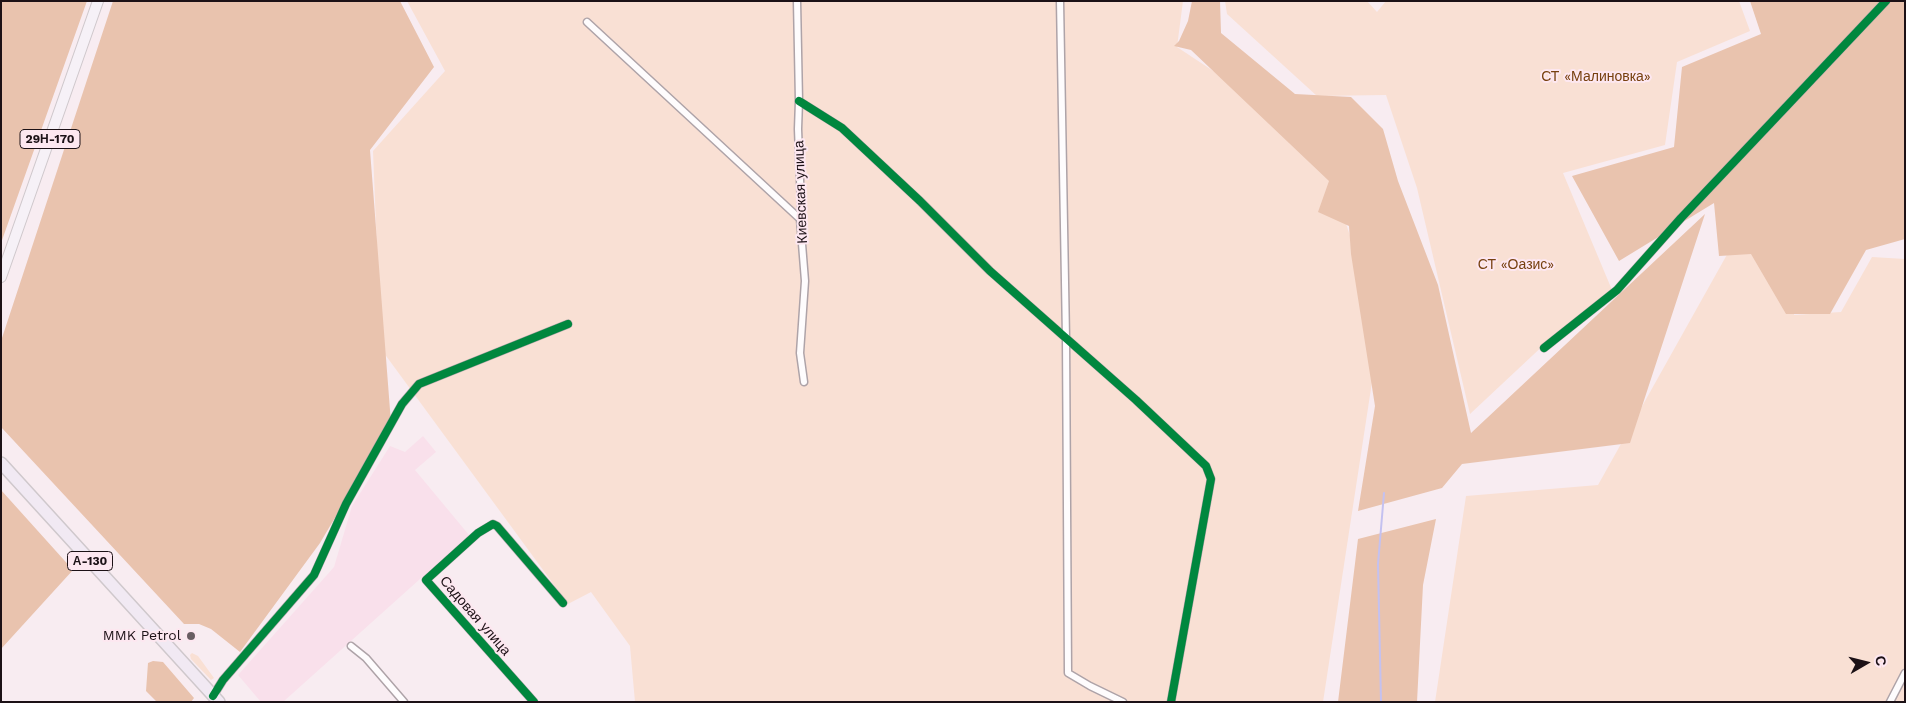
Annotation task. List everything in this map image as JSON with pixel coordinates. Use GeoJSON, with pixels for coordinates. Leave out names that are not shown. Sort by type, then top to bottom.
{"type":"FeatureCollection","features":[{"type":"Feature","properties":{"kind":"highway","name":"А-130"},"geometry":{"type":"LineString","coordinates":[[1,463],[216,699]]}},
{"type":"Feature","properties":{"kind":"main road","name":"29Н-170"},"geometry":{"type":"LineString","coordinates":[[1,277],[98,1]]}},
{"type":"Feature","properties":{"kind":"street","name":"Киевская улица"},"geometry":{"type":"LineString","coordinates":[[797,1],[800,220],[805,281],[800,353],[804,382]]}},
{"type":"Feature","properties":{"kind":"street"},"geometry":{"type":"LineString","coordinates":[[1060,1],[1066,338],[1068,672],[1090,686],[1123,702]]}},
{"type":"Feature","properties":{"kind":"street"},"geometry":{"type":"LineString","coordinates":[[1544,348],[1616,290],[1886,1]]}},
{"type":"Feature","properties":{"kind":"street"},"geometry":{"type":"LineString","coordinates":[[587,22],[800,220]]}},
{"type":"Feature","properties":{"kind":"street"},"geometry":{"type":"LineString","coordinates":[[799,101],[842,128],[990,271],[1206,466],[1211,479],[1171,702]]}},
{"type":"Feature","properties":{"kind":"street"},"geometry":{"type":"LineString","coordinates":[[216,699],[223,680],[314,575],[346,504],[402,404],[419,384],[568,324]]}},
{"type":"Feature","properties":{"kind":"street","name":"Садовая улица"},"geometry":{"type":"LineString","coordinates":[[534,702],[426,580],[478,533],[493,524],[563,603]]}},
{"type":"Feature","properties":{"kind":"street"},"geometry":{"type":"LineString","coordinates":[[352,646],[366,658],[404,702]]}},
{"type":"Feature","properties":{"kind":"street"},"geometry":{"type":"LineString","coordinates":[[1890,702],[1905,672]]}},
{"type":"Feature","properties":{"kind":"shaded area"},"geometry":{"type":"Polygon","coordinates":[[[1,1],[87,1],[1,243],[1,1]]]}},
{"type":"Feature","properties":{"kind":"shaded area"},"geometry":{"type":"Polygon","coordinates":[[[113,1],[400,1],[434,67],[370,150],[391,423],[320,543],[240,652],[211,629],[199,624],[184,624],[1,427],[1,341],[113,1]]]}},
{"type":"Feature","properties":{"kind":"shaded area"},"geometry":{"type":"Polygon","coordinates":[[[1192,1],[1220,1],[1221,33],[1295,94],[1351,97],[1383,129],[1398,181],[1438,285],[1471,433],[1705,214],[1630,443],[1462,464],[1442,488],[1358,511],[1375,406],[1351,254],[1349,226],[1318,212],[1329,181],[1191,50],[1174,46],[1179,41],[1188,21],[1192,1]]]}},
{"type":"Feature","properties":{"kind":"shaded area"},"geometry":{"type":"Polygon","coordinates":[[[1750,1],[1905,1],[1905,239],[1866,250],[1830,314],[1786,314],[1751,254],[1719,256],[1714,203],[1619,261],[1572,176],[1674,147],[1682,67],[1761,34],[1750,1]]]}},
{"type":"Feature","properties":{"kind":"shaded area"},"geometry":{"type":"Polygon","coordinates":[[[423,436],[436,452],[415,470],[469,535],[283,702],[261,702],[238,675],[334,567],[352,506],[390,446],[405,452],[423,436]]]}},
{"type":"Feature","properties":{"kind":"shaded area"},"geometry":{"type":"Polygon","coordinates":[[[1,490],[73,570],[1,649],[1,490]]]}},
{"type":"Feature","properties":{"kind":"shaded area"},"geometry":{"type":"Polygon","coordinates":[[[1436,519],[1423,585],[1417,702],[1338,702],[1358,539],[1436,519]]]}},
{"type":"Feature","properties":{"kind":"shaded area"},"geometry":{"type":"Polygon","coordinates":[[[153,661],[163,662],[194,698],[191,702],[157,702],[146,691],[148,663],[153,661]]]}},
{"type":"Feature","properties":{"kind":"green space"},"geometry":{"type":"Polygon","coordinates":[[[407,1],[1183,1],[1177,47],[1310,135],[1339,202],[1352,242],[1372,382],[1323,702],[635,702],[630,646],[591,592],[568,604],[381,349],[373,151],[445,71],[407,1]]]}},
{"type":"Feature","properties":{"kind":"green space"},"geometry":{"type":"Polygon","coordinates":[[[1225,1],[1367,1],[1377,12],[1386,1],[1739,1],[1750,31],[1677,62],[1665,145],[1563,173],[1612,290],[1548,341],[1470,414],[1417,188],[1386,95],[1317,96],[1227,14],[1225,1]]]}},
{"type":"Feature","properties":{"kind":"green space"},"geometry":{"type":"Polygon","coordinates":[[[1729,251],[1803,254],[1794,315],[1841,312],[1872,257],[1905,259],[1905,702],[1435,702],[1466,496],[1598,485],[1729,251]]]}},
{"type":"Feature","properties":{"kind":"green space"},"geometry":{"type":"Polygon","coordinates":[[[192,653],[198,656],[214,678],[211,680],[191,659],[190,655],[192,653]]]}},
{"type":"Feature","properties":{"kind":"waterway"},"geometry":{"type":"LineString","coordinates":[[1381,702],[1378,564],[1384,493]]}},
{"type":"Feature","properties":{"kind":"cycle path"},"geometry":{"type":"LineString","coordinates":[[1544,348],[1617,290],[1681,218],[1886,1]]}},
{"type":"Feature","properties":{"kind":"cycle path"},"geometry":{"type":"LineString","coordinates":[[799,101],[842,128],[920,201],[990,271],[1136,400],[1206,466],[1211,479],[1171,702]]}},
{"type":"Feature","properties":{"kind":"cycle path"},"geometry":{"type":"LineString","coordinates":[[213,696],[223,680],[314,575],[346,504],[402,404],[419,384],[568,324]]}},
{"type":"Feature","properties":{"kind":"cycle path"},"geometry":{"type":"LineString","coordinates":[[534,702],[426,580],[478,533],[493,524],[497,526],[563,603]]}},
{"type":"Feature","properties":{"kind":"place","name":"MMK Petrol"},"geometry":{"type":"Point","coordinates":[191,636]}},
{"type":"Feature","properties":{"kind":"park label","name":"СТ «Малиновка»"},"geometry":{"type":"Point","coordinates":[1596,77]}},
{"type":"Feature","properties":{"kind":"park label","name":"СТ «Оазис»"},"geometry":{"type":"Point","coordinates":[1516,265]}}]}
